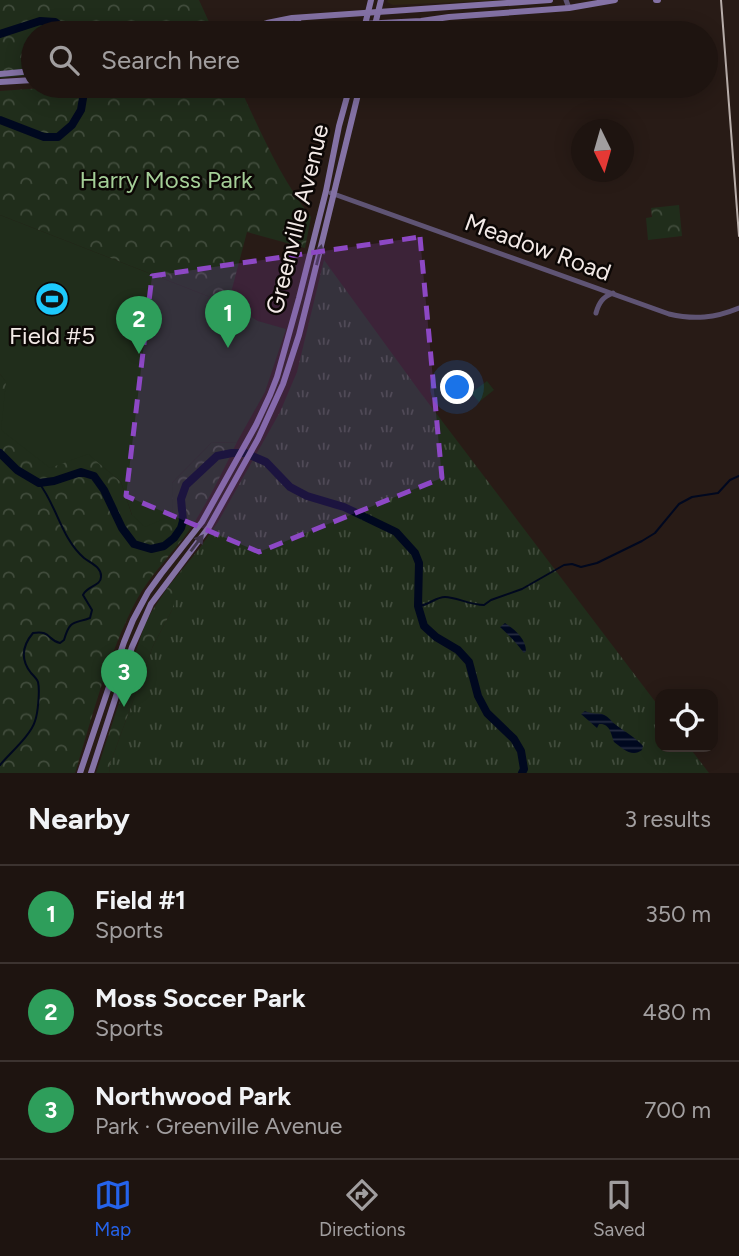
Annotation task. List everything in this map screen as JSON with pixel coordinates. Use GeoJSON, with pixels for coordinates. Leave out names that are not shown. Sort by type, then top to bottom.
{"type":"FeatureCollection","features":[{"type":"Feature","properties":{"kind":"main road"},"geometry":{"type":"LineString","coordinates":[[366,21],[371,0]]}},
{"type":"Feature","properties":{"kind":"main road"},"geometry":{"type":"LineString","coordinates":[[376,21],[381,0]]}},
{"type":"Feature","properties":{"kind":"main road"},"geometry":{"type":"LineString","coordinates":[[280,21],[551,0]]}},
{"type":"Feature","properties":{"kind":"main road"},"geometry":{"type":"LineString","coordinates":[[400,21],[615,0]]}},
{"type":"Feature","properties":{"kind":"main road"},"geometry":{"type":"LineString","coordinates":[[474,6],[474,15]]}},
{"type":"Feature","properties":{"kind":"main road"},"geometry":{"type":"LineString","coordinates":[[0,74],[21,72]]}},
{"type":"Feature","properties":{"kind":"main road"},"geometry":{"type":"LineString","coordinates":[[0,82],[21,81]]}},
{"type":"Feature","properties":{"kind":"main road","name":"Greenville Avenue"},"geometry":{"type":"LineString","coordinates":[[80,773],[127,633],[148,592],[202,522],[264,410],[277,377],[302,289],[347,98]]}},
{"type":"Feature","properties":{"kind":"main road","name":"Greenville Avenue"},"geometry":{"type":"LineString","coordinates":[[91,773],[135,640],[155,597],[205,533],[258,439],[285,379],[299,335],[357,98]]}},
{"type":"Feature","properties":{"kind":"main road"},"geometry":{"type":"LineString","coordinates":[[339,127],[349,129]]}},
{"type":"Feature","properties":{"kind":"main road"},"geometry":{"type":"LineString","coordinates":[[302,289],[310,291]]}},
{"type":"Feature","properties":{"kind":"main road"},"geometry":{"type":"LineString","coordinates":[[289,332],[299,335]]}},
{"type":"Feature","properties":{"kind":"main road"},"geometry":{"type":"LineString","coordinates":[[277,377],[285,379]]}},
{"type":"Feature","properties":{"kind":"main road"},"geometry":{"type":"LineString","coordinates":[[100,710],[110,714]]}},
{"type":"Feature","properties":{"kind":"street","name":"Meadow Road"},"geometry":{"type":"LineString","coordinates":[[326,191],[664,312],[691,318],[718,316],[739,308]]}},
{"type":"Feature","properties":{"kind":"street"},"geometry":{"type":"LineString","coordinates":[[596,313],[602,299],[613,293]]}},
{"type":"Feature","properties":{"kind":"highlighted area"},"geometry":{"type":"Polygon","coordinates":[[[420,237],[442,478],[259,552],[126,496],[152,276],[420,237]]]}},
{"type":"Feature","properties":{"kind":"shaded area"},"geometry":{"type":"Polygon","coordinates":[[[507,0],[393,5],[387,2],[507,0]]]}},
{"type":"Feature","properties":{"kind":"green space"},"geometry":{"type":"Polygon","coordinates":[[[0,0],[199,0],[209,21],[21,21],[21,76],[0,78],[0,0]]]}},
{"type":"Feature","properties":{"kind":"green space","name":"Harry Moss Park"},"geometry":{"type":"Polygon","coordinates":[[[21,90],[21,98],[245,98],[280,170],[311,217],[305,248],[247,232],[228,304],[0,215],[0,91],[21,90]]]}},
{"type":"Feature","properties":{"kind":"green space"},"geometry":{"type":"Polygon","coordinates":[[[679,205],[682,236],[648,240],[646,218],[652,217],[651,208],[679,205]]]}},
{"type":"Feature","properties":{"kind":"green space"},"geometry":{"type":"Polygon","coordinates":[[[0,215],[228,304],[258,321],[286,329],[265,392],[237,442],[211,443],[172,483],[173,515],[145,527],[132,515],[121,482],[88,454],[50,468],[1,430],[6,382],[0,374],[0,215]]]}},
{"type":"Feature","properties":{"kind":"green space"},"geometry":{"type":"Polygon","coordinates":[[[324,260],[420,392],[655,701],[655,752],[693,752],[709,773],[109,773],[153,646],[172,610],[173,591],[168,587],[218,522],[280,412],[297,372],[324,260]]]}},
{"type":"Feature","properties":{"kind":"green space"},"geometry":{"type":"Polygon","coordinates":[[[0,374],[121,482],[132,515],[172,483],[211,443],[237,442],[195,521],[148,582],[126,621],[102,685],[75,773],[0,773],[0,374]]]}},
{"type":"Feature","properties":{"kind":"green space"},"geometry":{"type":"Polygon","coordinates":[[[487,381],[494,390],[479,402],[471,393],[487,381]]]}},
{"type":"Feature","properties":{"kind":"green space"},"geometry":{"type":"Polygon","coordinates":[[[168,587],[173,591],[175,599],[172,610],[153,646],[109,773],[96,773],[144,627],[168,587]]]}},
{"type":"Feature","properties":{"kind":"water"},"geometry":{"type":"Polygon","coordinates":[[[505,623],[522,638],[526,651],[524,653],[500,627],[505,623]]]}},
{"type":"Feature","properties":{"kind":"water"},"geometry":{"type":"Polygon","coordinates":[[[585,711],[606,716],[640,743],[642,750],[631,753],[624,749],[614,742],[606,725],[599,724],[597,728],[581,714],[585,711]]]}},
{"type":"Feature","properties":{"kind":"waterway"},"geometry":{"type":"LineString","coordinates":[[0,34],[21,27]]}},
{"type":"Feature","properties":{"kind":"waterway"},"geometry":{"type":"LineString","coordinates":[[0,120],[44,137],[58,137],[72,125],[81,110],[83,98]]}},
{"type":"Feature","properties":{"kind":"waterway"},"geometry":{"type":"LineString","coordinates":[[0,453],[17,470],[39,483],[81,472],[94,476],[104,490],[122,528],[134,544],[151,549],[164,546],[181,528],[181,499],[186,485],[217,456],[232,453],[245,453],[266,462],[290,487],[307,496],[344,507],[396,532],[415,553],[419,563],[418,606],[424,626],[458,650],[469,662],[478,696],[487,713],[514,739],[521,751],[524,769],[522,773]]}},
{"type":"Feature","properties":{"kind":"waterway"},"geometry":{"type":"LineString","coordinates":[[418,606],[445,597],[484,605],[522,589],[564,565],[581,567],[597,563],[655,533],[679,504],[692,497],[718,493],[730,480],[739,476]]}},
{"type":"Feature","properties":{"kind":"waterway"},"geometry":{"type":"LineString","coordinates":[[0,765],[20,744],[36,717],[39,686],[25,663],[26,643],[33,633],[39,632],[60,643],[71,625],[90,618],[92,610],[83,595],[99,582],[101,577],[98,568],[76,550],[64,532],[39,483]]}},
{"type":"Feature","properties":{"kind":"tram line"},"geometry":{"type":"LineString","coordinates":[[721,0],[739,236]]}},
{"type":"Feature","properties":{"kind":"place","name":"Field #5"},"geometry":{"type":"Point","coordinates":[52,299]}},
{"type":"Feature","properties":{"kind":"place","name":"Field #1"},"geometry":{"type":"Point","coordinates":[228,348]}},
{"type":"Feature","properties":{"kind":"place","name":"Moss Soccer Park"},"geometry":{"type":"Point","coordinates":[139,354]}},
{"type":"Feature","properties":{"kind":"place","name":"Northwood Park"},"geometry":{"type":"Point","coordinates":[124,707]}}]}
